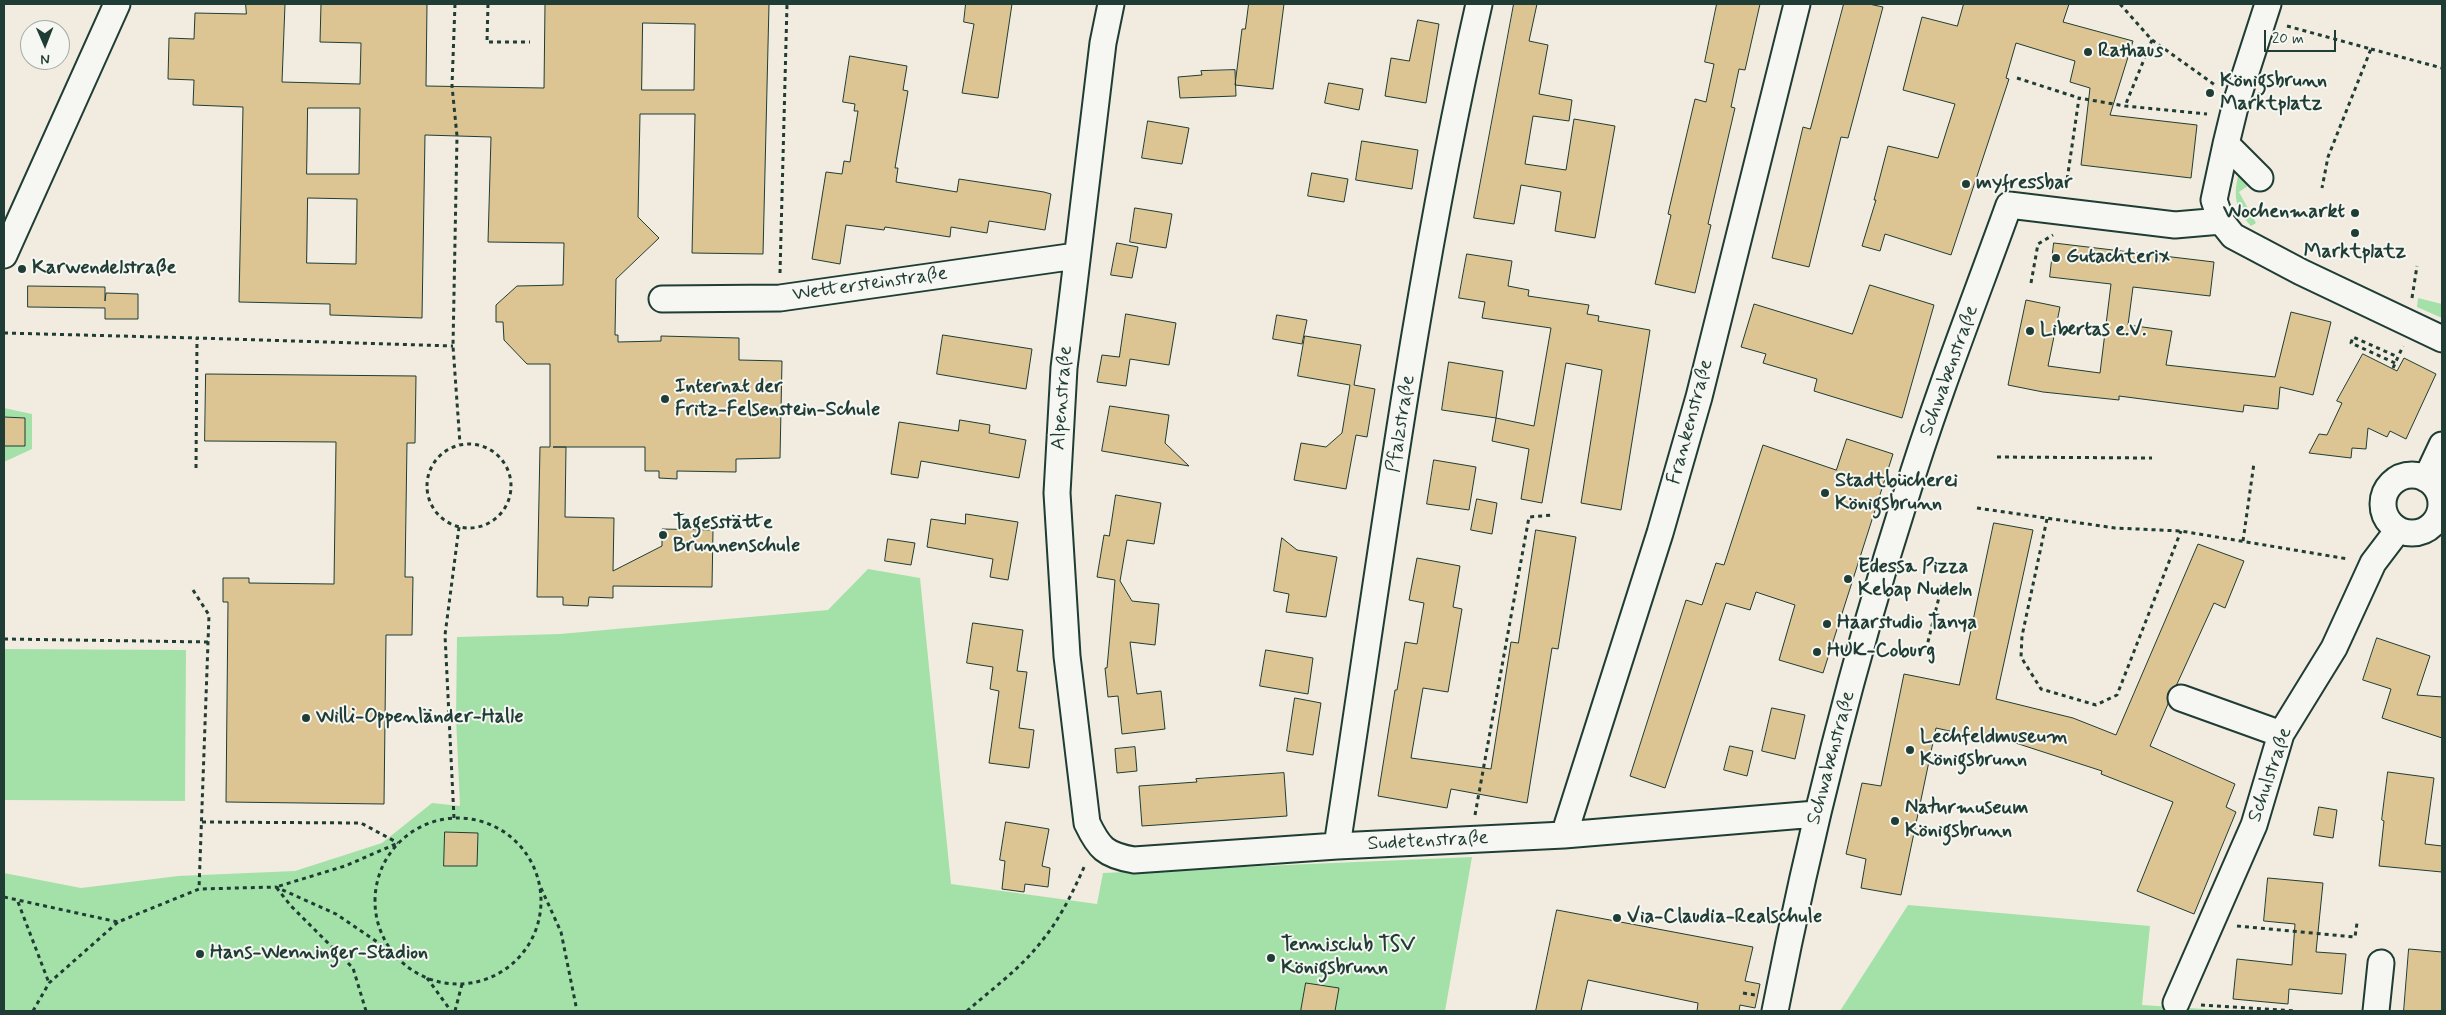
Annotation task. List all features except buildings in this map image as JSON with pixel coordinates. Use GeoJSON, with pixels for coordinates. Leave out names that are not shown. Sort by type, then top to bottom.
{"type":"FeatureCollection","features":[{"type":"Feature","properties":{"kind":"street"},"geometry":{"type":"LineString","coordinates":[[4,255],[117,4]]}},
{"type":"Feature","properties":{"kind":"street","name":"Alpenstraße"},"geometry":{"type":"LineString","coordinates":[[1096,842],[1087,823],[1067,656],[1058,493],[1064,368],[1076,256],[1103,43],[1111,4]]}},
{"type":"Feature","properties":{"kind":"street","name":"Pfalzstraße"},"geometry":{"type":"LineString","coordinates":[[1337,846],[1404,406],[1454,115],[1479,4]]}},
{"type":"Feature","properties":{"kind":"street","name":"Frankenstraße"},"geometry":{"type":"LineString","coordinates":[[1564,835],[1660,533],[1699,398],[1797,4]]}},
{"type":"Feature","properties":{"kind":"street"},"geometry":{"type":"LineString","coordinates":[[2265,12],[2226,144],[2214,200],[2220,221],[2233,236],[2301,272],[2442,339]]}},
{"type":"Feature","properties":{"kind":"street"},"geometry":{"type":"LineString","coordinates":[[2226,144],[2260,178]]}},
{"type":"Feature","properties":{"kind":"street","name":"Schwabenstraße"},"geometry":{"type":"LineString","coordinates":[[1766,1003],[1816,814],[1906,495],[2009,205],[2062,212]]}},
{"type":"Feature","properties":{"kind":"street"},"geometry":{"type":"LineString","coordinates":[[2062,212],[2175,225],[2220,221]]}},
{"type":"Feature","properties":{"kind":"street","name":"Wettersteinstraße"},"geometry":{"type":"LineString","coordinates":[[662,299],[780,298],[1076,256]]}},
{"type":"Feature","properties":{"kind":"street"},"geometry":{"type":"LineString","coordinates":[[2426,479],[2442,445]]}},
{"type":"Feature","properties":{"kind":"street"},"geometry":{"type":"LineString","coordinates":[[2408,475],[2426,479],[2438,492],[2440,520],[2415,533],[2398,530],[2385,516],[2383,508],[2386,490],[2392,483],[2408,475]]}},
{"type":"Feature","properties":{"kind":"street","name":"Schulstraße"},"geometry":{"type":"LineString","coordinates":[[2176,1003],[2254,825],[2281,734],[2334,648],[2373,563],[2398,530]]}},
{"type":"Feature","properties":{"kind":"street"},"geometry":{"type":"LineString","coordinates":[[2181,698],[2281,734]]}},
{"type":"Feature","properties":{"kind":"street","name":"Sudetenstraße"},"geometry":{"type":"LineString","coordinates":[[1096,842],[1113,856],[1134,860],[1337,846],[1564,835],[1816,814]]}},
{"type":"Feature","properties":{"kind":"street"},"geometry":{"type":"LineString","coordinates":[[2376,1011],[2381,963]]}},
{"type":"Feature","properties":{"kind":"path"},"geometry":{"type":"LineString","coordinates":[[455,4],[452,86],[457,136],[453,346],[460,444]]}},
{"type":"Feature","properties":{"kind":"path"},"geometry":{"type":"LineString","coordinates":[[488,4],[487,42],[530,42]]}},
{"type":"Feature","properties":{"kind":"path"},"geometry":{"type":"LineString","coordinates":[[780,298],[787,4]]}},
{"type":"Feature","properties":{"kind":"path"},"geometry":{"type":"LineString","coordinates":[[2120,4],[2152,40],[2216,84],[2214,91]]}},
{"type":"Feature","properties":{"kind":"path"},"geometry":{"type":"LineString","coordinates":[[2265,12],[2370,49],[2442,68]]}},
{"type":"Feature","properties":{"kind":"path"},"geometry":{"type":"LineString","coordinates":[[2125,106],[2152,40]]}},
{"type":"Feature","properties":{"kind":"path"},"geometry":{"type":"LineString","coordinates":[[2322,188],[2328,157],[2370,49]]}},
{"type":"Feature","properties":{"kind":"path"},"geometry":{"type":"LineString","coordinates":[[2017,78],[2080,98],[2125,106],[2233,118]]}},
{"type":"Feature","properties":{"kind":"path"},"geometry":{"type":"LineString","coordinates":[[2062,212],[2080,98]]}},
{"type":"Feature","properties":{"kind":"path"},"geometry":{"type":"LineString","coordinates":[[2206,114],[2209,107]]}},
{"type":"Feature","properties":{"kind":"path"},"geometry":{"type":"LineString","coordinates":[[2408,322],[2417,266]]}},
{"type":"Feature","properties":{"kind":"path"},"geometry":{"type":"LineString","coordinates":[[4,333],[453,346]]}},
{"type":"Feature","properties":{"kind":"path"},"geometry":{"type":"LineString","coordinates":[[2393,368],[2398,357],[2353,337],[2351,343],[2395,363]]}},
{"type":"Feature","properties":{"kind":"path"},"geometry":{"type":"LineString","coordinates":[[196,468],[197,338]]}},
{"type":"Feature","properties":{"kind":"path"},"geometry":{"type":"LineString","coordinates":[[474,443],[493,451],[507,466],[511,479],[511,493],[506,506],[498,517],[486,525],[473,528],[459,527],[446,522],[435,512],[428,499],[426,485],[428,471],[436,458],[447,449],[460,444],[474,443]]}},
{"type":"Feature","properties":{"kind":"path"},"geometry":{"type":"LineString","coordinates":[[1997,457],[2152,458]]}},
{"type":"Feature","properties":{"kind":"path"},"geometry":{"type":"LineString","coordinates":[[2243,541],[2254,463]]}},
{"type":"Feature","properties":{"kind":"path"},"geometry":{"type":"LineString","coordinates":[[1977,508],[2115,528],[2181,531],[2373,563]]}},
{"type":"Feature","properties":{"kind":"path"},"geometry":{"type":"LineString","coordinates":[[1470,840],[1528,517],[1553,515]]}},
{"type":"Feature","properties":{"kind":"path"},"geometry":{"type":"LineString","coordinates":[[2047,519],[2022,636],[2021,657],[2041,689],[2096,705],[2117,694],[2136,650],[2181,531]]}},
{"type":"Feature","properties":{"kind":"path"},"geometry":{"type":"LineString","coordinates":[[454,818],[445,635],[459,527]]}},
{"type":"Feature","properties":{"kind":"path"},"geometry":{"type":"LineString","coordinates":[[1926,650],[1942,585]]}},
{"type":"Feature","properties":{"kind":"path"},"geometry":{"type":"LineString","coordinates":[[193,590],[209,615],[199,888]]}},
{"type":"Feature","properties":{"kind":"path"},"geometry":{"type":"LineString","coordinates":[[4,638],[209,642]]}},
{"type":"Feature","properties":{"kind":"path"},"geometry":{"type":"LineString","coordinates":[[393,953],[381,932],[376,901],[376,885],[384,862],[398,843],[414,830],[434,821],[454,818],[478,820],[500,829],[519,844],[532,863],[561,932],[577,1011]]}},
{"type":"Feature","properties":{"kind":"path"},"geometry":{"type":"LineString","coordinates":[[201,822],[361,823],[398,843]]}},
{"type":"Feature","properties":{"kind":"path"},"geometry":{"type":"LineString","coordinates":[[967,1011],[1018,968],[1041,942],[1066,906],[1096,842]]}},
{"type":"Feature","properties":{"kind":"path"},"geometry":{"type":"LineString","coordinates":[[33,1011],[49,983],[118,922],[199,888],[276,887],[344,866],[398,843]]}},
{"type":"Feature","properties":{"kind":"path"},"geometry":{"type":"LineString","coordinates":[[276,887],[336,914],[426,978],[444,983],[462,984],[490,978],[514,963],[531,940],[540,914],[540,885]]}},
{"type":"Feature","properties":{"kind":"path"},"geometry":{"type":"LineString","coordinates":[[276,887],[291,906],[353,968],[366,1011]]}},
{"type":"Feature","properties":{"kind":"path"},"geometry":{"type":"LineString","coordinates":[[4,897],[118,922]]}},
{"type":"Feature","properties":{"kind":"path"},"geometry":{"type":"LineString","coordinates":[[18,901],[49,983]]}},
{"type":"Feature","properties":{"kind":"path"},"geometry":{"type":"LineString","coordinates":[[2211,923],[2355,937],[2357,923]]}},
{"type":"Feature","properties":{"kind":"path"},"geometry":{"type":"LineString","coordinates":[[426,978],[453,1011]]}},
{"type":"Feature","properties":{"kind":"path"},"geometry":{"type":"LineString","coordinates":[[453,1011],[462,984]]}},
{"type":"Feature","properties":{"kind":"path"},"geometry":{"type":"LineString","coordinates":[[1743,993],[1766,1003]]}},
{"type":"Feature","properties":{"kind":"path"},"geometry":{"type":"LineString","coordinates":[[2176,1003],[2295,1011]]}},
{"type":"Feature","properties":{"kind":"green space"},"geometry":{"type":"Polygon","coordinates":[[[2240,167],[2255,181],[2239,192],[2256,223],[2251,226],[2240,211],[2236,198],[2240,167]]]}},
{"type":"Feature","properties":{"kind":"green space"},"geometry":{"type":"Polygon","coordinates":[[[2418,298],[2442,304],[2442,318],[2417,307],[2418,298]]]}},
{"type":"Feature","properties":{"kind":"green space"},"geometry":{"type":"Polygon","coordinates":[[[4,408],[32,414],[32,449],[4,462],[4,446],[25,446],[25,418],[4,417],[4,408]]]}},
{"type":"Feature","properties":{"kind":"green space"},"geometry":{"type":"Polygon","coordinates":[[[868,569],[920,578],[951,884],[1097,904],[1103,873],[1472,857],[1445,1011],[4,1011],[4,873],[81,888],[178,876],[295,871],[382,843],[432,803],[460,806],[456,718],[457,637],[560,634],[828,610],[868,569]]]}},
{"type":"Feature","properties":{"kind":"green space"},"geometry":{"type":"Polygon","coordinates":[[[4,649],[186,650],[185,801],[4,800],[4,649]]]}},
{"type":"Feature","properties":{"kind":"green space"},"geometry":{"type":"Polygon","coordinates":[[[1908,905],[2150,926],[2142,1005],[2235,1011],[1840,1011],[1908,905]]]}},
{"type":"Feature","properties":{"kind":"place","name":"Rathaus"},"geometry":{"type":"Point","coordinates":[2088,52]}},
{"type":"Feature","properties":{"kind":"place","name":"Königsbrunn Marktplatz"},"geometry":{"type":"Point","coordinates":[2210,93]}},
{"type":"Feature","properties":{"kind":"place","name":"myfressbar"},"geometry":{"type":"Point","coordinates":[1966,184]}},
{"type":"Feature","properties":{"kind":"place","name":"Wochenmarkt"},"geometry":{"type":"Point","coordinates":[2355,213]}},
{"type":"Feature","properties":{"kind":"place","name":"Marktplatz"},"geometry":{"type":"Point","coordinates":[2355,233]}},
{"type":"Feature","properties":{"kind":"place","name":"Gutachterix"},"geometry":{"type":"Point","coordinates":[2056,258]}},
{"type":"Feature","properties":{"kind":"place","name":"Karwendelstraße"},"geometry":{"type":"Point","coordinates":[22,269]}},
{"type":"Feature","properties":{"kind":"place","name":"Libertas e.V."},"geometry":{"type":"Point","coordinates":[2030,331]}},
{"type":"Feature","properties":{"kind":"place","name":"Internat der Fritz-Felsenstein-Schule"},"geometry":{"type":"Point","coordinates":[665,399]}},
{"type":"Feature","properties":{"kind":"place","name":"Stadtbücherei Königsbrunn"},"geometry":{"type":"Point","coordinates":[1825,493]}},
{"type":"Feature","properties":{"kind":"place","name":"Tagesstätte Brunnenschule"},"geometry":{"type":"Point","coordinates":[663,535]}},
{"type":"Feature","properties":{"kind":"place","name":"Edessa Pizza Kebap Nudeln"},"geometry":{"type":"Point","coordinates":[1848,579]}},
{"type":"Feature","properties":{"kind":"place","name":"Haarstudio Tanya"},"geometry":{"type":"Point","coordinates":[1827,624]}},
{"type":"Feature","properties":{"kind":"place","name":"HUK-Coburg"},"geometry":{"type":"Point","coordinates":[1817,652]}},
{"type":"Feature","properties":{"kind":"place","name":"Willi-Oppenländer-Halle"},"geometry":{"type":"Point","coordinates":[306,718]}},
{"type":"Feature","properties":{"kind":"place","name":"Lechfeldmuseum Königsbrunn"},"geometry":{"type":"Point","coordinates":[1910,750]}},
{"type":"Feature","properties":{"kind":"place","name":"Naturmuseum Königsbrunn"},"geometry":{"type":"Point","coordinates":[1895,821]}},
{"type":"Feature","properties":{"kind":"place","name":"Via-Claudia-Realschule"},"geometry":{"type":"Point","coordinates":[1617,918]}},
{"type":"Feature","properties":{"kind":"place","name":"Hans-Wenninger-Stadion"},"geometry":{"type":"Point","coordinates":[200,954]}},
{"type":"Feature","properties":{"kind":"place","name":"Tennisclub TSV Königsbrunn"},"geometry":{"type":"Point","coordinates":[1271,958]}}]}
